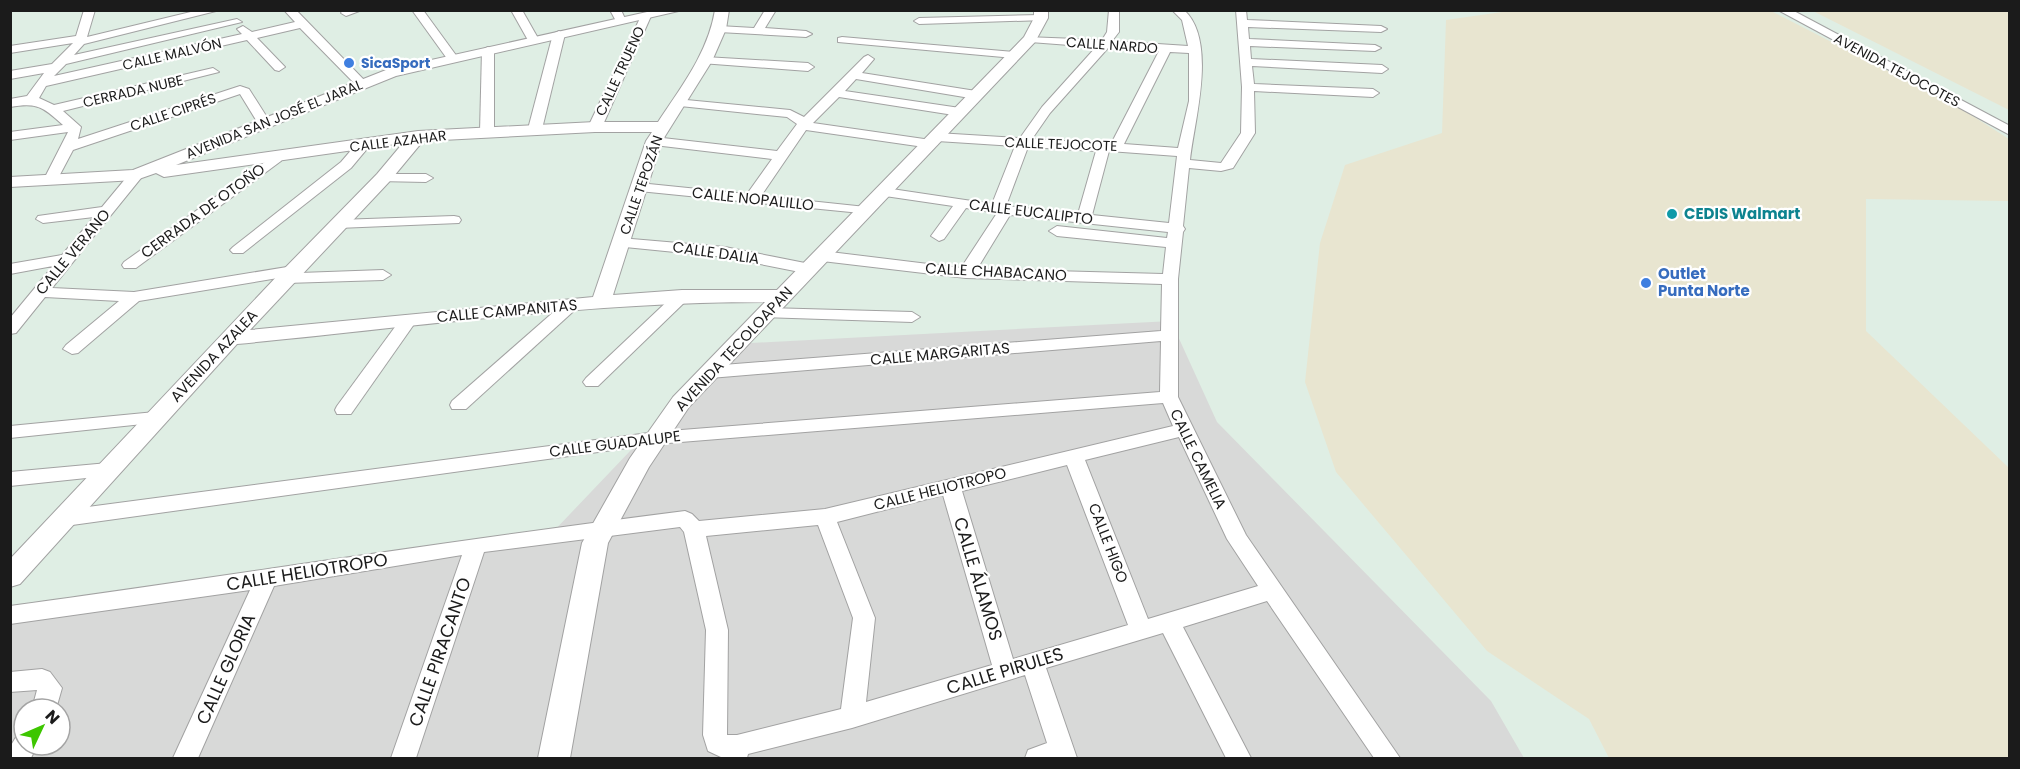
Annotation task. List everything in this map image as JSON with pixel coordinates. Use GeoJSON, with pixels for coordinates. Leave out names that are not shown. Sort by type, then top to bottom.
{"type":"FeatureCollection","features":[{"type":"Feature","properties":{"kind":"street"},"geometry":{"type":"LineString","coordinates":[[32,99],[41,83],[81,40],[90,10]]}},
{"type":"Feature","properties":{"kind":"street"},"geometry":{"type":"LineString","coordinates":[[10,50],[81,40],[215,10]]}},
{"type":"Feature","properties":{"kind":"street"},"geometry":{"type":"LineString","coordinates":[[227,10],[279,67]]}},
{"type":"Feature","properties":{"kind":"street"},"geometry":{"type":"LineString","coordinates":[[289,10],[362,83]]}},
{"type":"Feature","properties":{"kind":"street"},"geometry":{"type":"LineString","coordinates":[[417,10],[452,58]]}},
{"type":"Feature","properties":{"kind":"street"},"geometry":{"type":"LineString","coordinates":[[516,10],[533,40]]}},
{"type":"Feature","properties":{"kind":"street","name":"AVENIDA SAN JOSÉ EL JARAL"},"geometry":{"type":"LineString","coordinates":[[13,185],[136,175],[362,83],[409,68],[559,34],[618,16],[646,16],[676,10]]}},
{"type":"Feature","properties":{"kind":"street","name":"CALLE TEPOZÁN"},"geometry":{"type":"LineString","coordinates":[[601,302],[658,134],[705,61],[719,29],[722,10]]}},
{"type":"Feature","properties":{"kind":"street"},"geometry":{"type":"LineString","coordinates":[[758,31],[771,10]]}},
{"type":"Feature","properties":{"kind":"street"},"geometry":{"type":"LineString","coordinates":[[966,273],[1002,210],[1022,144],[1046,110],[1113,32],[1114,10]]}},
{"type":"Feature","properties":{"kind":"street","name":"CALLE CAMELIA"},"geometry":{"type":"LineString","coordinates":[[1177,10],[1186,19],[1195,50],[1195,101],[1184,158],[1177,236],[1170,279],[1169,397],[1237,539],[1388,759]]}},
{"type":"Feature","properties":{"kind":"street","name":"AVENIDA TEJOCOTES"},"geometry":{"type":"LineString","coordinates":[[1784,10],[2010,131]]}},
{"type":"Feature","properties":{"kind":"street","name":"AVENIDA TEJOCOTES"},"geometry":{"type":"LineString","coordinates":[[1803,10],[2010,119]]}},
{"type":"Feature","properties":{"kind":"street"},"geometry":{"type":"LineString","coordinates":[[920,21],[1041,14]]}},
{"type":"Feature","properties":{"kind":"street","name":"AVENIDA TECOLOAPAN"},"geometry":{"type":"LineString","coordinates":[[554,759],[595,543],[656,438],[681,402],[1030,39],[1041,14]]}},
{"type":"Feature","properties":{"kind":"street","name":"CALLE TRUENO"},"geometry":{"type":"LineString","coordinates":[[595,127],[646,16]]}},
{"type":"Feature","properties":{"kind":"street"},"geometry":{"type":"LineString","coordinates":[[1373,93],[1248,87],[1241,17],[1381,29]]}},
{"type":"Feature","properties":{"kind":"street"},"geometry":{"type":"LineString","coordinates":[[10,75],[237,22]]}},
{"type":"Feature","properties":{"kind":"street","name":"CALLE MALVÓN"},"geometry":{"type":"LineString","coordinates":[[41,83],[303,24]]}},
{"type":"Feature","properties":{"kind":"street"},"geometry":{"type":"LineString","coordinates":[[719,29],[806,34]]}},
{"type":"Feature","properties":{"kind":"street"},"geometry":{"type":"LineString","coordinates":[[535,129],[559,34]]}},
{"type":"Feature","properties":{"kind":"street","name":"CALLE NARDO"},"geometry":{"type":"LineString","coordinates":[[1030,39],[1195,50]]}},
{"type":"Feature","properties":{"kind":"street"},"geometry":{"type":"LineString","coordinates":[[842,40],[1014,55]]}},
{"type":"Feature","properties":{"kind":"street"},"geometry":{"type":"LineString","coordinates":[[1244,42],[1375,48]]}},
{"type":"Feature","properties":{"kind":"street"},"geometry":{"type":"LineString","coordinates":[[1084,218],[1110,147],[1166,49]]}},
{"type":"Feature","properties":{"kind":"street"},"geometry":{"type":"LineString","coordinates":[[487,132],[488,50]]}},
{"type":"Feature","properties":{"kind":"street"},"geometry":{"type":"LineString","coordinates":[[751,199],[804,123],[868,59]]}},
{"type":"Feature","properties":{"kind":"street"},"geometry":{"type":"LineString","coordinates":[[705,61],[808,67]]}},
{"type":"Feature","properties":{"kind":"street"},"geometry":{"type":"LineString","coordinates":[[1246,62],[1383,69]]}},
{"type":"Feature","properties":{"kind":"street","name":"CERRADA NUBE"},"geometry":{"type":"LineString","coordinates":[[53,109],[213,72]]}},
{"type":"Feature","properties":{"kind":"street"},"geometry":{"type":"LineString","coordinates":[[854,75],[976,95]]}},
{"type":"Feature","properties":{"kind":"street","name":"CALLE TEJOCOTE"},"geometry":{"type":"LineString","coordinates":[[680,102],[790,114],[810,127],[934,140],[1110,147],[1228,165],[1248,133],[1248,87]]}},
{"type":"Feature","properties":{"kind":"street","name":"CALLE CIPRÉS"},"geometry":{"type":"LineString","coordinates":[[68,147],[240,90],[245,92],[264,122]]}},
{"type":"Feature","properties":{"kind":"street"},"geometry":{"type":"LineString","coordinates":[[836,93],[960,112]]}},
{"type":"Feature","properties":{"kind":"street"},"geometry":{"type":"LineString","coordinates":[[10,104],[32,99],[53,109],[74,127]]}},
{"type":"Feature","properties":{"kind":"street"},"geometry":{"type":"LineString","coordinates":[[10,136],[74,127]]}},
{"type":"Feature","properties":{"kind":"street"},"geometry":{"type":"LineString","coordinates":[[50,181],[68,147],[74,127]]}},
{"type":"Feature","properties":{"kind":"street","name":"CALLE AZAHAR"},"geometry":{"type":"LineString","coordinates":[[136,175],[276,158],[418,136],[595,127],[658,134]]}},
{"type":"Feature","properties":{"kind":"street"},"geometry":{"type":"LineString","coordinates":[[658,134],[781,156]]}},
{"type":"Feature","properties":{"kind":"street","name":"AVENIDA AZALEA"},"geometry":{"type":"LineString","coordinates":[[15,567],[65,518],[155,418],[383,178],[418,136]]}},
{"type":"Feature","properties":{"kind":"street"},"geometry":{"type":"LineString","coordinates":[[238,250],[346,165],[364,144]]}},
{"type":"Feature","properties":{"kind":"street","name":"CERRADA DE OTOÑO"},"geometry":{"type":"LineString","coordinates":[[130,265],[276,158]]}},
{"type":"Feature","properties":{"kind":"street","name":"CALLE VERANO"},"geometry":{"type":"LineString","coordinates":[[10,329],[136,175]]}},
{"type":"Feature","properties":{"kind":"street"},"geometry":{"type":"LineString","coordinates":[[383,178],[426,178]]}},
{"type":"Feature","properties":{"kind":"street","name":"CALLE NOPALILLO"},"geometry":{"type":"LineString","coordinates":[[639,187],[866,211]]}},
{"type":"Feature","properties":{"kind":"street","name":"CALLE EUCALIPTO"},"geometry":{"type":"LineString","coordinates":[[885,192],[1002,210],[1084,218],[1177,236]]}},
{"type":"Feature","properties":{"kind":"street"},"geometry":{"type":"LineString","coordinates":[[939,237],[962,204]]}},
{"type":"Feature","properties":{"kind":"street"},"geometry":{"type":"LineString","coordinates":[[43,219],[106,211]]}},
{"type":"Feature","properties":{"kind":"street"},"geometry":{"type":"LineString","coordinates":[[338,224],[454,219]]}},
{"type":"Feature","properties":{"kind":"street"},"geometry":{"type":"LineString","coordinates":[[1057,231],[1177,236]]}},
{"type":"Feature","properties":{"kind":"street","name":"CALLE DALIA"},"geometry":{"type":"LineString","coordinates":[[621,243],[816,263]]}},
{"type":"Feature","properties":{"kind":"street"},"geometry":{"type":"LineString","coordinates":[[10,269],[66,259]]}},
{"type":"Feature","properties":{"kind":"street","name":"CALLE CHABACANO"},"geometry":{"type":"LineString","coordinates":[[816,263],[966,273],[1170,279]]}},
{"type":"Feature","properties":{"kind":"street"},"geometry":{"type":"LineString","coordinates":[[38,292],[134,297],[290,274],[383,275]]}},
{"type":"Feature","properties":{"kind":"street"},"geometry":{"type":"LineString","coordinates":[[592,382],[682,296]]}},
{"type":"Feature","properties":{"kind":"street","name":"CALLE CAMPANITAS"},"geometry":{"type":"LineString","coordinates":[[231,338],[601,302],[682,296],[784,296]]}},
{"type":"Feature","properties":{"kind":"street"},"geometry":{"type":"LineString","coordinates":[[72,349],[134,297]]}},
{"type":"Feature","properties":{"kind":"street"},"geometry":{"type":"LineString","coordinates":[[459,405],[571,305]]}},
{"type":"Feature","properties":{"kind":"street"},"geometry":{"type":"LineString","coordinates":[[767,313],[912,317]]}},
{"type":"Feature","properties":{"kind":"street"},"geometry":{"type":"LineString","coordinates":[[344,410],[409,320]]}},
{"type":"Feature","properties":{"kind":"street","name":"CALLE MARGARITAS"},"geometry":{"type":"LineString","coordinates":[[710,372],[1171,335]]}},
{"type":"Feature","properties":{"kind":"street","name":"CALLE GUADALUPE"},"geometry":{"type":"LineString","coordinates":[[65,518],[656,438],[1169,397]]}},
{"type":"Feature","properties":{"kind":"street"},"geometry":{"type":"LineString","coordinates":[[10,432],[155,418]]}},
{"type":"Feature","properties":{"kind":"street","name":"CALLE HELIOTROPO"},"geometry":{"type":"LineString","coordinates":[[10,615],[266,579],[476,545],[685,519],[694,529],[825,517],[1183,430]]}},
{"type":"Feature","properties":{"kind":"street","name":"CALLE HIGO"},"geometry":{"type":"LineString","coordinates":[[1074,457],[1141,630]]}},
{"type":"Feature","properties":{"kind":"street"},"geometry":{"type":"LineString","coordinates":[[10,479],[108,470]]}},
{"type":"Feature","properties":{"kind":"street","name":"CALLE ÁLAMOS"},"geometry":{"type":"LineString","coordinates":[[951,487],[1005,671]]}},
{"type":"Feature","properties":{"kind":"street"},"geometry":{"type":"LineString","coordinates":[[825,517],[864,618],[863,643],[852,717]]}},
{"type":"Feature","properties":{"kind":"street"},"geometry":{"type":"LineString","coordinates":[[694,529],[717,630],[715,735],[717,743],[736,752]]}},
{"type":"Feature","properties":{"kind":"street","name":"CALLE PIRACANTO"},"geometry":{"type":"LineString","coordinates":[[405,759],[476,545]]}},
{"type":"Feature","properties":{"kind":"street","name":"CALLE GLORIA"},"geometry":{"type":"LineString","coordinates":[[186,759],[266,579]]}},
{"type":"Feature","properties":{"kind":"street","name":"CALLE PIRULES"},"geometry":{"type":"LineString","coordinates":[[736,752],[1271,591]]}},
{"type":"Feature","properties":{"kind":"street"},"geometry":{"type":"LineString","coordinates":[[1169,622],[1239,759]]}},
{"type":"Feature","properties":{"kind":"street"},"geometry":{"type":"LineString","coordinates":[[1032,662],[1063,754],[1037,759]]}},
{"type":"Feature","properties":{"kind":"street"},"geometry":{"type":"LineString","coordinates":[[10,682],[42,679],[46,697]]}},
{"type":"Feature","properties":{"kind":"shaded area"},"geometry":{"type":"Polygon","coordinates":[[[1516,10],[1771,11],[1960,108],[2009,139],[2009,201],[1866,199],[1866,331],[2009,468],[2009,758],[1609,758],[1589,719],[1487,651],[1336,472],[1305,382],[1320,243],[1345,165],[1442,133],[1446,20],[1516,10]]]}},
{"type":"Feature","properties":{"kind":"shaded area"},"geometry":{"type":"Polygon","coordinates":[[[1813,11],[2009,11],[2009,110],[1813,11]]]}},
{"type":"Feature","properties":{"kind":"shaded area"},"geometry":{"type":"Polygon","coordinates":[[[1171,321],[1217,422],[1491,701],[1524,758],[11,758],[10,608],[550,535],[732,344],[1171,321]]]}},
{"type":"Feature","properties":{"kind":"place","name":"SicaSport"},"geometry":{"type":"Point","coordinates":[349,63]}},
{"type":"Feature","properties":{"kind":"place","name":"CEDIS Walmart"},"geometry":{"type":"Point","coordinates":[1672,214]}},
{"type":"Feature","properties":{"kind":"place","name":"Outlet Punta Norte"},"geometry":{"type":"Point","coordinates":[1646,283]}}]}
